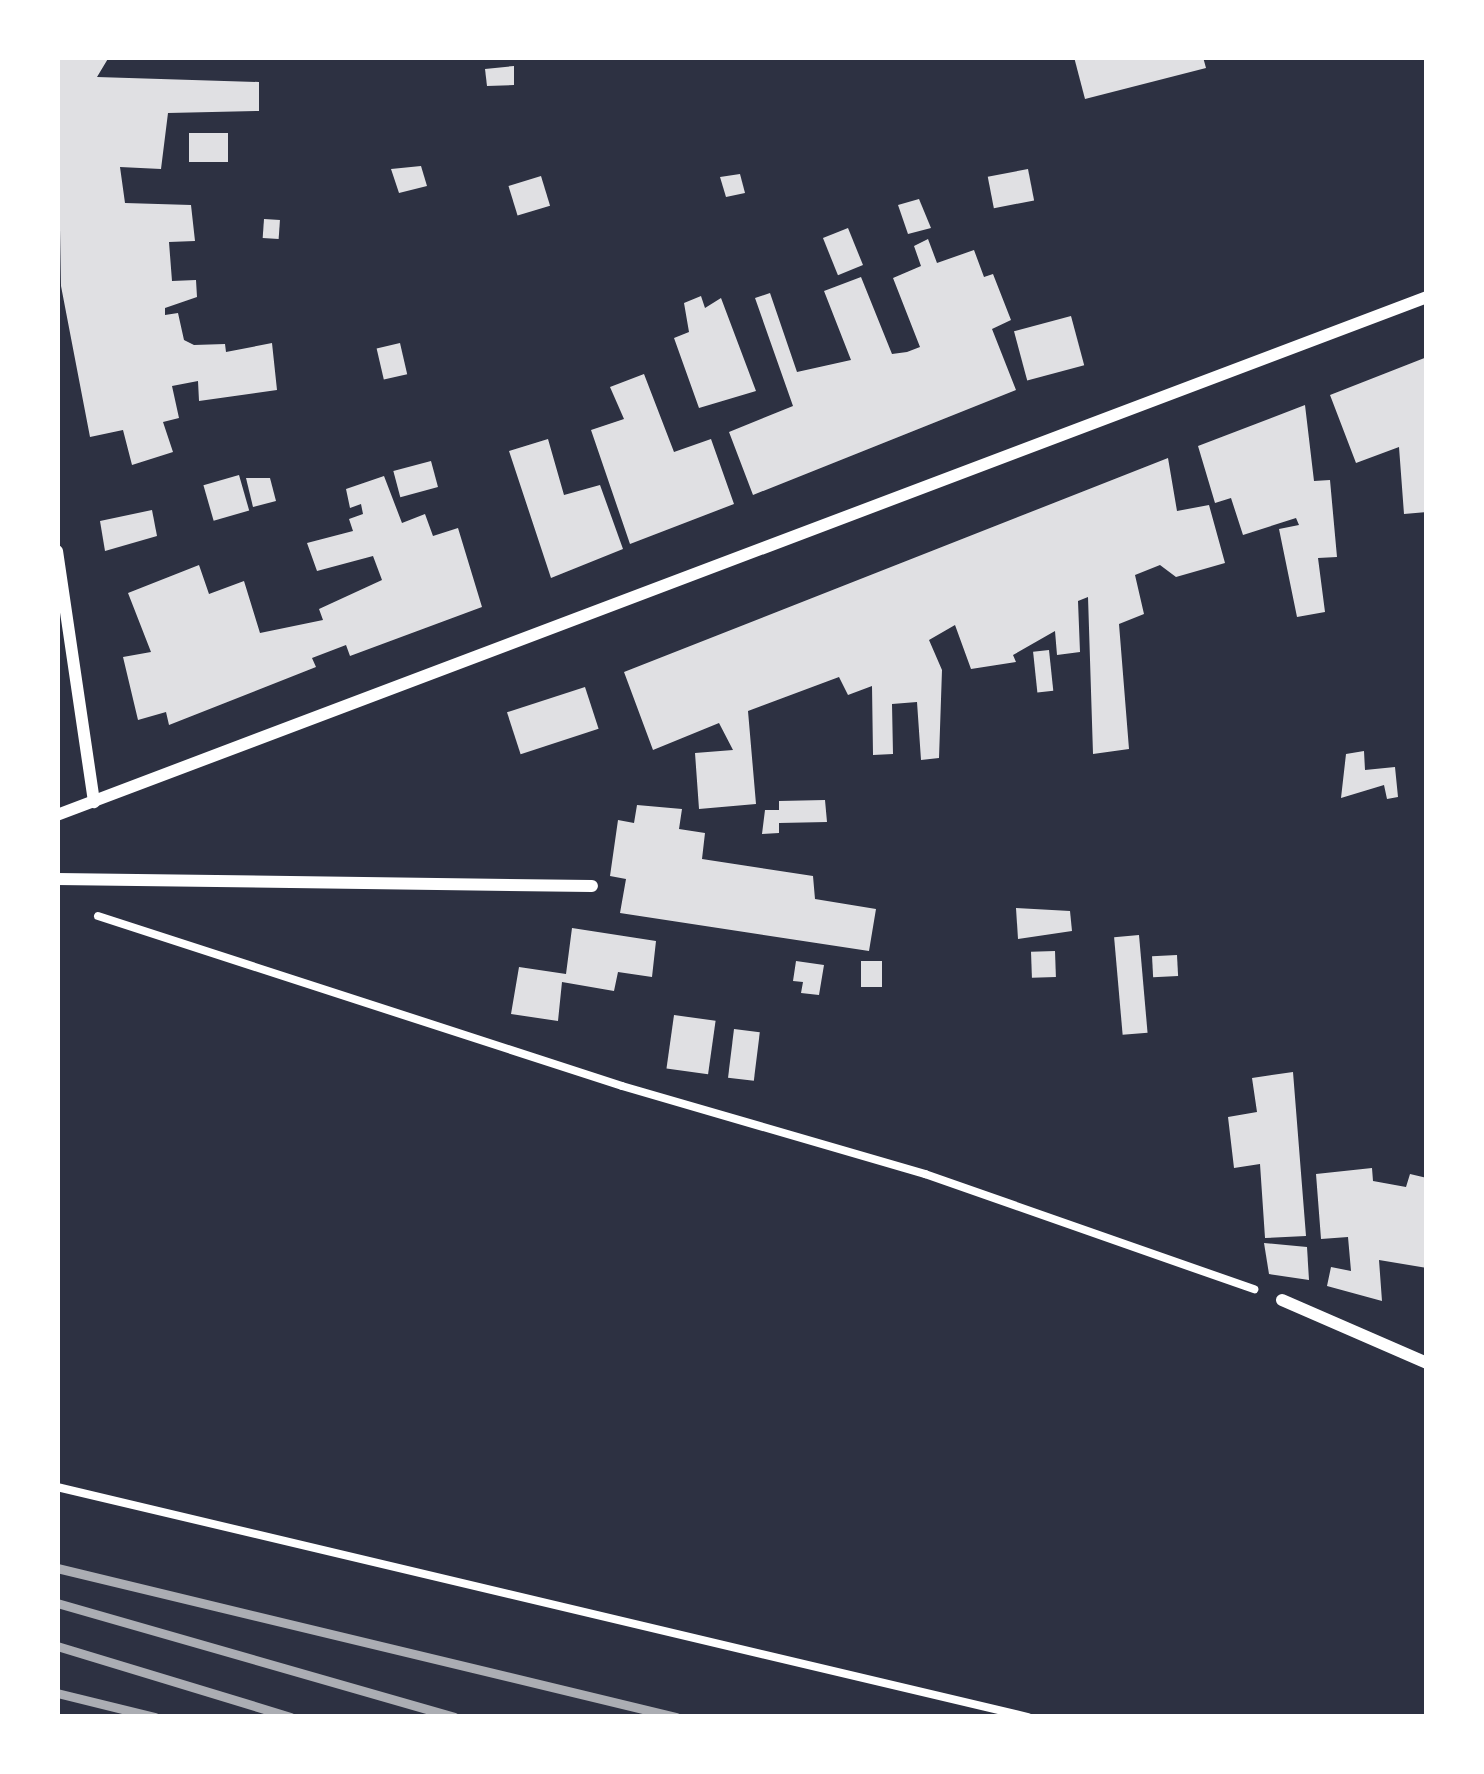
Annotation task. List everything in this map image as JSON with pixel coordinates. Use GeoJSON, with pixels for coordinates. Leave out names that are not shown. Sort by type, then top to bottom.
{"type":"FeatureCollection","features":[{"type":"Feature","properties":{"kind":"street"},"geometry":{"type":"LineString","coordinates":[[57,815],[1427,297]]}},
{"type":"Feature","properties":{"kind":"street"},"geometry":{"type":"LineString","coordinates":[[57,550],[94,802]]}},
{"type":"Feature","properties":{"kind":"street"},"geometry":{"type":"LineString","coordinates":[[57,879],[592,886]]}},
{"type":"Feature","properties":{"kind":"street"},"geometry":{"type":"LineString","coordinates":[[1282,1300],[1427,1363]]}},
{"type":"Feature","properties":{"kind":"path"},"geometry":{"type":"LineString","coordinates":[[80,910],[622,1086],[925,1174],[1282,1300]]}},
{"type":"Feature","properties":{"kind":"path"},"geometry":{"type":"LineString","coordinates":[[57,1486],[1028,1717]]}},
{"type":"Feature","properties":{"kind":"building"},"geometry":{"type":"Polygon","coordinates":[[[57,57],[109,57],[97,77],[259,82],[259,111],[168,113],[161,169],[120,167],[125,203],[191,205],[195,241],[169,242],[172,281],[196,280],[197,297],[165,308],[165,315],[178,313],[184,340],[194,345],[225,344],[226,352],[272,343],[277,390],[199,401],[198,381],[172,386],[179,418],[163,422],[173,452],[132,465],[123,430],[90,437],[61,286],[57,57]]]}},
{"type":"Feature","properties":{"kind":"building"},"geometry":{"type":"Polygon","coordinates":[[[1074,57],[1203,57],[1206,68],[1085,99],[1074,57]]]}},
{"type":"Feature","properties":{"kind":"building"},"geometry":{"type":"Polygon","coordinates":[[[514,66],[514,85],[487,86],[485,69],[514,66]]]}},
{"type":"Feature","properties":{"kind":"building"},"geometry":{"type":"Polygon","coordinates":[[[189,133],[228,133],[228,162],[189,162],[189,133]]]}},
{"type":"Feature","properties":{"kind":"building"},"geometry":{"type":"Polygon","coordinates":[[[421,166],[427,186],[399,193],[391,169],[421,166]]]}},
{"type":"Feature","properties":{"kind":"building"},"geometry":{"type":"Polygon","coordinates":[[[1028,169],[1034,200],[994,208],[988,177],[1028,169]]]}},
{"type":"Feature","properties":{"kind":"building"},"geometry":{"type":"Polygon","coordinates":[[[740,174],[745,193],[726,197],[720,177],[740,174]]]}},
{"type":"Feature","properties":{"kind":"building"},"geometry":{"type":"Polygon","coordinates":[[[541,176],[550,206],[518,216],[508,186],[541,176]]]}},
{"type":"Feature","properties":{"kind":"building"},"geometry":{"type":"Polygon","coordinates":[[[919,199],[931,228],[908,234],[898,205],[919,199]]]}},
{"type":"Feature","properties":{"kind":"building"},"geometry":{"type":"Polygon","coordinates":[[[264,219],[280,220],[279,239],[263,238],[264,219]]]}},
{"type":"Feature","properties":{"kind":"building"},"geometry":{"type":"Polygon","coordinates":[[[848,228],[863,265],[838,275],[823,238],[848,228]]]}},
{"type":"Feature","properties":{"kind":"building"},"geometry":{"type":"Polygon","coordinates":[[[928,239],[937,263],[974,250],[984,277],[993,274],[1011,320],[992,329],[1016,390],[753,495],[729,432],[793,406],[755,298],[770,293],[797,372],[851,360],[824,291],[861,277],[892,354],[907,352],[920,347],[893,278],[921,266],[914,246],[928,239]]]}},
{"type":"Feature","properties":{"kind":"building"},"geometry":{"type":"Polygon","coordinates":[[[701,296],[705,308],[721,298],[756,391],[699,408],[674,338],[689,332],[684,303],[701,296]]]}},
{"type":"Feature","properties":{"kind":"building"},"geometry":{"type":"Polygon","coordinates":[[[1071,316],[1084,365],[1027,381],[1014,331],[1071,316]]]}},
{"type":"Feature","properties":{"kind":"building"},"geometry":{"type":"Polygon","coordinates":[[[400,343],[407,374],[384,380],[377,348],[400,343]]]}},
{"type":"Feature","properties":{"kind":"building"},"geometry":{"type":"Polygon","coordinates":[[[1427,357],[1427,512],[1404,514],[1399,447],[1356,463],[1330,395],[1427,357]]]}},
{"type":"Feature","properties":{"kind":"building"},"geometry":{"type":"Polygon","coordinates":[[[644,374],[674,452],[711,439],[734,504],[630,544],[591,430],[624,419],[610,387],[644,374]]]}},
{"type":"Feature","properties":{"kind":"building"},"geometry":{"type":"Polygon","coordinates":[[[1305,405],[1314,481],[1330,480],[1337,557],[1318,558],[1325,612],[1297,617],[1279,529],[1299,525],[1296,518],[1243,535],[1231,498],[1215,503],[1198,446],[1305,405]]]}},
{"type":"Feature","properties":{"kind":"building"},"geometry":{"type":"Polygon","coordinates":[[[548,439],[564,495],[600,485],[623,549],[551,578],[509,451],[548,439]]]}},
{"type":"Feature","properties":{"kind":"building"},"geometry":{"type":"Polygon","coordinates":[[[1168,458],[1177,511],[1209,505],[1225,563],[1176,577],[1160,565],[1135,575],[1144,614],[1119,624],[1129,749],[1093,754],[1088,597],[1078,601],[1080,652],[1057,655],[1055,631],[1013,655],[1016,662],[971,669],[955,625],[929,640],[942,670],[939,758],[921,760],[917,702],[892,704],[893,754],[873,755],[872,686],[848,695],[839,677],[748,711],[756,804],[699,809],[695,753],[733,750],[719,723],[653,750],[624,672],[1168,458]]]}},
{"type":"Feature","properties":{"kind":"building"},"geometry":{"type":"Polygon","coordinates":[[[431,461],[438,487],[400,497],[393,471],[431,461]]]}},
{"type":"Feature","properties":{"kind":"building"},"geometry":{"type":"Polygon","coordinates":[[[239,475],[249,511],[214,521],[203,485],[239,475]]]}},
{"type":"Feature","properties":{"kind":"building"},"geometry":{"type":"Polygon","coordinates":[[[384,476],[402,523],[425,514],[433,536],[458,528],[482,607],[350,656],[346,645],[312,658],[316,667],[169,725],[166,712],[138,720],[123,657],[151,652],[128,593],[199,565],[209,594],[244,581],[260,633],[323,620],[319,609],[382,580],[373,556],[317,571],[307,543],[353,531],[349,519],[363,514],[361,504],[350,508],[346,489],[384,476]]]}},
{"type":"Feature","properties":{"kind":"building"},"geometry":{"type":"Polygon","coordinates":[[[246,478],[270,478],[276,501],[253,507],[246,478]]]}},
{"type":"Feature","properties":{"kind":"building"},"geometry":{"type":"Polygon","coordinates":[[[152,510],[157,536],[105,551],[100,521],[152,510]]]}},
{"type":"Feature","properties":{"kind":"building"},"geometry":{"type":"Polygon","coordinates":[[[1049,650],[1053,691],[1037,692],[1033,652],[1049,650]]]}},
{"type":"Feature","properties":{"kind":"building"},"geometry":{"type":"Polygon","coordinates":[[[585,687],[599,729],[521,754],[507,712],[585,687]]]}},
{"type":"Feature","properties":{"kind":"building"},"geometry":{"type":"Polygon","coordinates":[[[1364,751],[1365,770],[1395,767],[1398,797],[1387,799],[1384,785],[1341,798],[1346,754],[1364,751]]]}},
{"type":"Feature","properties":{"kind":"building"},"geometry":{"type":"Polygon","coordinates":[[[825,800],[827,822],[779,823],[779,833],[762,834],[765,810],[779,810],[779,801],[825,800]]]}},
{"type":"Feature","properties":{"kind":"building"},"geometry":{"type":"Polygon","coordinates":[[[637,805],[682,809],[679,829],[705,833],[702,859],[813,876],[815,899],[876,909],[869,951],[620,913],[626,879],[610,876],[618,820],[634,823],[637,805]]]}},
{"type":"Feature","properties":{"kind":"building"},"geometry":{"type":"Polygon","coordinates":[[[1016,908],[1070,911],[1072,931],[1018,939],[1016,908]]]}},
{"type":"Feature","properties":{"kind":"building"},"geometry":{"type":"Polygon","coordinates":[[[572,928],[656,941],[652,977],[618,972],[614,991],[562,982],[558,1021],[511,1014],[519,967],[566,974],[572,928]]]}},
{"type":"Feature","properties":{"kind":"building"},"geometry":{"type":"Polygon","coordinates":[[[1139,935],[1148,1033],[1123,1035],[1114,937],[1139,935]]]}},
{"type":"Feature","properties":{"kind":"building"},"geometry":{"type":"Polygon","coordinates":[[[1055,951],[1056,977],[1032,978],[1031,952],[1055,951]]]}},
{"type":"Feature","properties":{"kind":"building"},"geometry":{"type":"Polygon","coordinates":[[[1177,955],[1178,976],[1153,977],[1152,956],[1177,955]]]}},
{"type":"Feature","properties":{"kind":"building"},"geometry":{"type":"Polygon","coordinates":[[[796,961],[824,965],[819,995],[801,993],[803,982],[793,981],[796,961]]]}},
{"type":"Feature","properties":{"kind":"building"},"geometry":{"type":"Polygon","coordinates":[[[861,961],[882,961],[882,987],[861,987],[861,961]]]}},
{"type":"Feature","properties":{"kind":"building"},"geometry":{"type":"Polygon","coordinates":[[[674,1015],[716,1021],[708,1074],[666,1068],[674,1015]]]}},
{"type":"Feature","properties":{"kind":"building"},"geometry":{"type":"Polygon","coordinates":[[[734,1029],[760,1032],[754,1081],[728,1078],[734,1029]]]}},
{"type":"Feature","properties":{"kind":"building"},"geometry":{"type":"Polygon","coordinates":[[[1293,1072],[1306,1236],[1265,1238],[1260,1164],[1234,1168],[1228,1117],[1257,1112],[1252,1078],[1293,1072]]]}},
{"type":"Feature","properties":{"kind":"building"},"geometry":{"type":"Polygon","coordinates":[[[1372,1168],[1373,1181],[1406,1187],[1410,1174],[1427,1178],[1427,1268],[1379,1260],[1382,1301],[1327,1286],[1331,1267],[1351,1271],[1348,1237],[1321,1239],[1316,1174],[1372,1168]]]}},
{"type":"Feature","properties":{"kind":"building"},"geometry":{"type":"Polygon","coordinates":[[[1264,1243],[1307,1247],[1309,1280],[1269,1274],[1264,1243]]]}},
{"type":"Feature","properties":{"kind":"railway"},"geometry":{"type":"LineString","coordinates":[[57,1568],[676,1717]]}},
{"type":"Feature","properties":{"kind":"railway"},"geometry":{"type":"LineString","coordinates":[[57,1603],[454,1717]]}},
{"type":"Feature","properties":{"kind":"railway"},"geometry":{"type":"LineString","coordinates":[[57,1646],[290,1717]]}},
{"type":"Feature","properties":{"kind":"railway"},"geometry":{"type":"LineString","coordinates":[[57,1693],[155,1717]]}}]}
